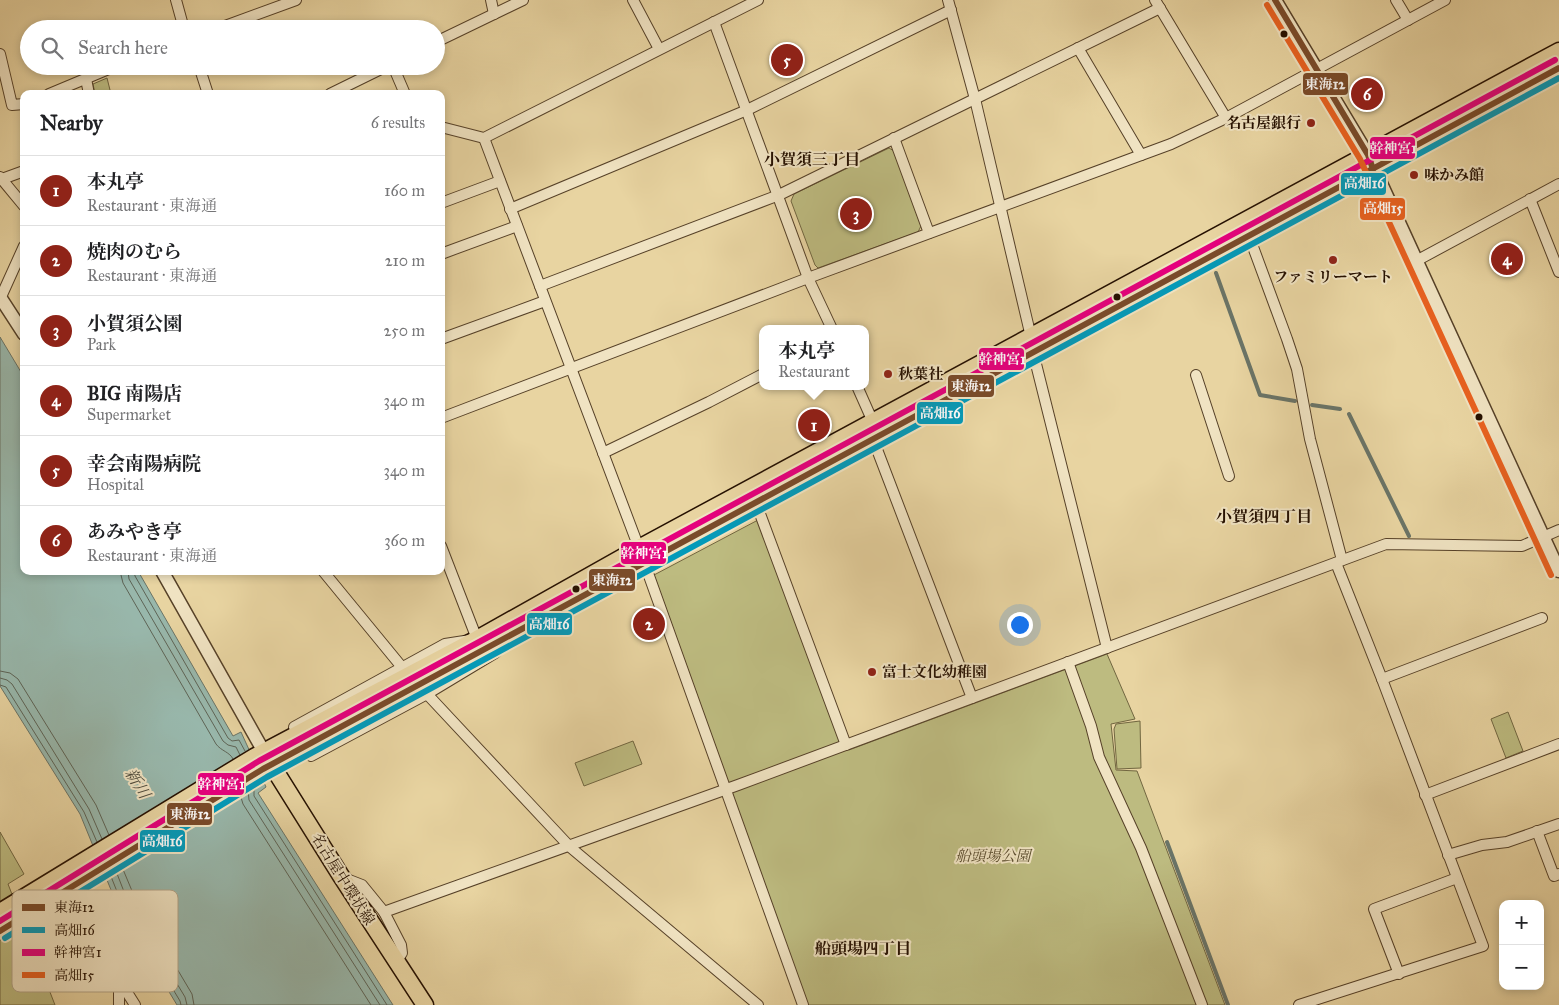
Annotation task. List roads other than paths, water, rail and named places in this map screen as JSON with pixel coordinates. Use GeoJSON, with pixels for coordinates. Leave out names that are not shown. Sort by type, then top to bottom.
{"type":"FeatureCollection","features":[{"type":"Feature","properties":{"kind":"main road"},"geometry":{"type":"LineString","coordinates":[[263,761],[522,629],[642,556],[873,422],[1249,236],[1370,162],[1559,51]]}},
{"type":"Feature","properties":{"kind":"main road"},"geometry":{"type":"LineString","coordinates":[[54,890],[263,761],[477,639],[642,556],[756,503],[873,439],[1032,345],[1370,162],[1559,68]]}},
{"type":"Feature","properties":{"kind":"main road","name":"名古屋中環状線"},"geometry":{"type":"LineString","coordinates":[[263,761],[425,1005]]}},
{"type":"Feature","properties":{"kind":"main road"},"geometry":{"type":"LineString","coordinates":[[50,890],[61,885]]}},
{"type":"Feature","properties":{"kind":"main road"},"geometry":{"type":"LineString","coordinates":[[0,912],[12,907]]}},
{"type":"Feature","properties":{"kind":"main road"},"geometry":{"type":"LineString","coordinates":[[0,930],[12,921]]}},
{"type":"Feature","properties":{"kind":"street"},"geometry":{"type":"LineString","coordinates":[[176,0],[182,20]]}},
{"type":"Feature","properties":{"kind":"street"},"geometry":{"type":"LineString","coordinates":[[242,20],[296,0]]}},
{"type":"Feature","properties":{"kind":"street"},"geometry":{"type":"LineString","coordinates":[[491,0],[494,14]]}},
{"type":"Feature","properties":{"kind":"street"},"geometry":{"type":"LineString","coordinates":[[445,38],[523,0]]}},
{"type":"Feature","properties":{"kind":"street"},"geometry":{"type":"LineString","coordinates":[[633,0],[660,49]]}},
{"type":"Feature","properties":{"kind":"street"},"geometry":{"type":"LineString","coordinates":[[445,128],[484,138],[758,0]]}},
{"type":"Feature","properties":{"kind":"street"},"geometry":{"type":"LineString","coordinates":[[1275,0],[1370,162],[1559,571]]}},
{"type":"Feature","properties":{"kind":"street"},"geometry":{"type":"LineString","coordinates":[[1396,0],[1408,20]]}},
{"type":"Feature","properties":{"kind":"street"},"geometry":{"type":"LineString","coordinates":[[445,416],[808,278],[1171,144],[1226,118],[1445,0]]}},
{"type":"Feature","properties":{"kind":"street"},"geometry":{"type":"LineString","coordinates":[[540,286],[779,195],[1078,48],[1157,4],[1226,118]]}},
{"type":"Feature","properties":{"kind":"street"},"geometry":{"type":"LineString","coordinates":[[510,209],[747,110],[949,5],[975,99],[1032,345],[1107,648]]}},
{"type":"Feature","properties":{"kind":"street"},"geometry":{"type":"LineString","coordinates":[[714,22],[808,278],[830,325]]}},
{"type":"Feature","properties":{"kind":"street"},"geometry":{"type":"LineString","coordinates":[[1078,48],[1141,155]]}},
{"type":"Feature","properties":{"kind":"street"},"geometry":{"type":"LineString","coordinates":[[0,54],[12,105],[20,104]]}},
{"type":"Feature","properties":{"kind":"street"},"geometry":{"type":"LineString","coordinates":[[59,90],[95,75]]}},
{"type":"Feature","properties":{"kind":"street"},"geometry":{"type":"LineString","coordinates":[[202,75],[207,90]]}},
{"type":"Feature","properties":{"kind":"street"},"geometry":{"type":"LineString","coordinates":[[338,90],[369,75]]}},
{"type":"Feature","properties":{"kind":"street"},"geometry":{"type":"LineString","coordinates":[[397,75],[403,90]]}},
{"type":"Feature","properties":{"kind":"street"},"geometry":{"type":"LineString","coordinates":[[86,79],[88,90]]}},
{"type":"Feature","properties":{"kind":"street"},"geometry":{"type":"LineString","coordinates":[[484,138],[642,556],[803,1005]]}},
{"type":"Feature","properties":{"kind":"street"},"geometry":{"type":"LineString","coordinates":[[894,138],[929,233]]}},
{"type":"Feature","properties":{"kind":"street"},"geometry":{"type":"LineString","coordinates":[[20,171],[1,178],[20,201]]}},
{"type":"Feature","properties":{"kind":"street"},"geometry":{"type":"LineString","coordinates":[[445,202],[500,181]]}},
{"type":"Feature","properties":{"kind":"street"},"geometry":{"type":"LineString","coordinates":[[1416,261],[1559,184]]}},
{"type":"Feature","properties":{"kind":"street"},"geometry":{"type":"LineString","coordinates":[[1530,199],[1559,272]]}},
{"type":"Feature","properties":{"kind":"street"},"geometry":{"type":"LineString","coordinates":[[445,253],[517,226]]}},
{"type":"Feature","properties":{"kind":"street"},"geometry":{"type":"LineString","coordinates":[[1249,236],[1297,369],[1310,439],[1339,562],[1483,946],[1399,974],[1328,1001],[1299,1005]]}},
{"type":"Feature","properties":{"kind":"street"},"geometry":{"type":"LineString","coordinates":[[20,254],[0,297],[20,328]]}},
{"type":"Feature","properties":{"kind":"street"},"geometry":{"type":"LineString","coordinates":[[445,338],[545,301]]}},
{"type":"Feature","properties":{"kind":"street"},"geometry":{"type":"LineString","coordinates":[[1196,374],[1229,476]]}},
{"type":"Feature","properties":{"kind":"street"},"geometry":{"type":"LineString","coordinates":[[603,453],[759,376]]}},
{"type":"Feature","properties":{"kind":"street"},"geometry":{"type":"LineString","coordinates":[[859,390],[873,422]]}},
{"type":"Feature","properties":{"kind":"street"},"geometry":{"type":"LineString","coordinates":[[873,439],[972,698]]}},
{"type":"Feature","properties":{"kind":"street"},"geometry":{"type":"LineString","coordinates":[[756,503],[846,744]]}},
{"type":"Feature","properties":{"kind":"street"},"geometry":{"type":"LineString","coordinates":[[384,912],[570,847],[1386,544],[1522,546],[1559,530]]}},
{"type":"Feature","properties":{"kind":"street"},"geometry":{"type":"LineString","coordinates":[[295,729],[294,727],[401,666],[445,644],[477,639],[445,556]]}},
{"type":"Feature","properties":{"kind":"street"},"geometry":{"type":"LineString","coordinates":[[164,575],[263,761]]}},
{"type":"Feature","properties":{"kind":"street"},"geometry":{"type":"LineString","coordinates":[[326,575],[401,666]]}},
{"type":"Feature","properties":{"kind":"street"},"geometry":{"type":"LineString","coordinates":[[1382,679],[1542,618]]}},
{"type":"Feature","properties":{"kind":"street"},"geometry":{"type":"LineString","coordinates":[[310,754],[311,756],[427,694],[495,653],[522,629]]}},
{"type":"Feature","properties":{"kind":"street"},"geometry":{"type":"LineString","coordinates":[[1068,662],[1091,726],[1099,756],[1141,848],[1202,1005]]}},
{"type":"Feature","properties":{"kind":"street"},"geometry":{"type":"LineString","coordinates":[[427,694],[570,847],[758,1005]]}},
{"type":"Feature","properties":{"kind":"street"},"geometry":{"type":"LineString","coordinates":[[1426,795],[1559,744]]}},
{"type":"Feature","properties":{"kind":"street"},"geometry":{"type":"LineString","coordinates":[[1448,855],[1482,844],[1507,842],[1559,824]]}},
{"type":"Feature","properties":{"kind":"street"},"geometry":{"type":"LineString","coordinates":[[1537,831],[1554,876],[1559,874]]}},
{"type":"Feature","properties":{"kind":"street"},"geometry":{"type":"LineString","coordinates":[[341,876],[362,885],[384,912],[401,945],[402,952],[396,962]]}},
{"type":"Feature","properties":{"kind":"street"},"geometry":{"type":"LineString","coordinates":[[1399,974],[1374,910],[1457,878]]}},
{"type":"Feature","properties":{"kind":"street"},"geometry":{"type":"LineString","coordinates":[[61,885],[64,890]]}},
{"type":"Feature","properties":{"kind":"street"},"geometry":{"type":"LineString","coordinates":[[118,992],[118,1005]]}},
{"type":"Feature","properties":{"kind":"street"},"geometry":{"type":"LineString","coordinates":[[128,992],[136,1005]]}},
{"type":"Feature","properties":{"kind":"water","name":"新川"},"geometry":{"type":"Polygon","coordinates":[[[0,337],[20,370],[20,575],[140,575],[233,736],[241,732],[266,787],[258,793],[393,1005],[177,1005],[169,992],[178,992],[178,890],[111,890],[80,814],[0,686],[0,337]]]}},
{"type":"Feature","properties":{"kind":"waterway"},"geometry":{"type":"LineString","coordinates":[[1216,273],[1260,395],[1295,401]]}},
{"type":"Feature","properties":{"kind":"waterway"},"geometry":{"type":"LineString","coordinates":[[1312,405],[1340,409]]}},
{"type":"Feature","properties":{"kind":"waterway"},"geometry":{"type":"LineString","coordinates":[[1349,414],[1409,536]]}},
{"type":"Feature","properties":{"kind":"waterway"},"geometry":{"type":"LineString","coordinates":[[1167,842],[1228,1005]]}},
{"type":"Feature","properties":{"kind":"place","name":"幸会南陽病院"},"geometry":{"type":"Point","coordinates":[787,60]}},
{"type":"Feature","properties":{"kind":"place","name":"あみやき亭"},"geometry":{"type":"Point","coordinates":[1367,94]}},
{"type":"Feature","properties":{"kind":"place","name":"名古屋銀行"},"geometry":{"type":"Point","coordinates":[1311,123]}},
{"type":"Feature","properties":{"kind":"place","name":"味かみ館"},"geometry":{"type":"Point","coordinates":[1414,175]}},
{"type":"Feature","properties":{"kind":"place","name":"小賀須公園"},"geometry":{"type":"Point","coordinates":[856,214]}},
{"type":"Feature","properties":{"kind":"place","name":"BIG 南陽店"},"geometry":{"type":"Point","coordinates":[1507,259]}},
{"type":"Feature","properties":{"kind":"place","name":"ファミリーマート"},"geometry":{"type":"Point","coordinates":[1333,260]}},
{"type":"Feature","properties":{"kind":"place","name":"秋葉社"},"geometry":{"type":"Point","coordinates":[888,374]}},
{"type":"Feature","properties":{"kind":"place","name":"本丸亭"},"geometry":{"type":"Point","coordinates":[814,425]}},
{"type":"Feature","properties":{"kind":"place","name":"焼肉のむら"},"geometry":{"type":"Point","coordinates":[649,624]}},
{"type":"Feature","properties":{"kind":"place","name":"富士文化幼稚園"},"geometry":{"type":"Point","coordinates":[872,672]}},
{"type":"Feature","properties":{"kind":"district","name":"小賀須三丁目"},"geometry":{"type":"Point","coordinates":[812,159]}},
{"type":"Feature","properties":{"kind":"district","name":"小賀須四丁目"},"geometry":{"type":"Point","coordinates":[1264,516]}},
{"type":"Feature","properties":{"kind":"district","name":"船頭場四丁目"},"geometry":{"type":"Point","coordinates":[863,948]}},
{"type":"Feature","properties":{"kind":"park label","name":"船頭場公園"},"geometry":{"type":"Point","coordinates":[993,856]}}]}
